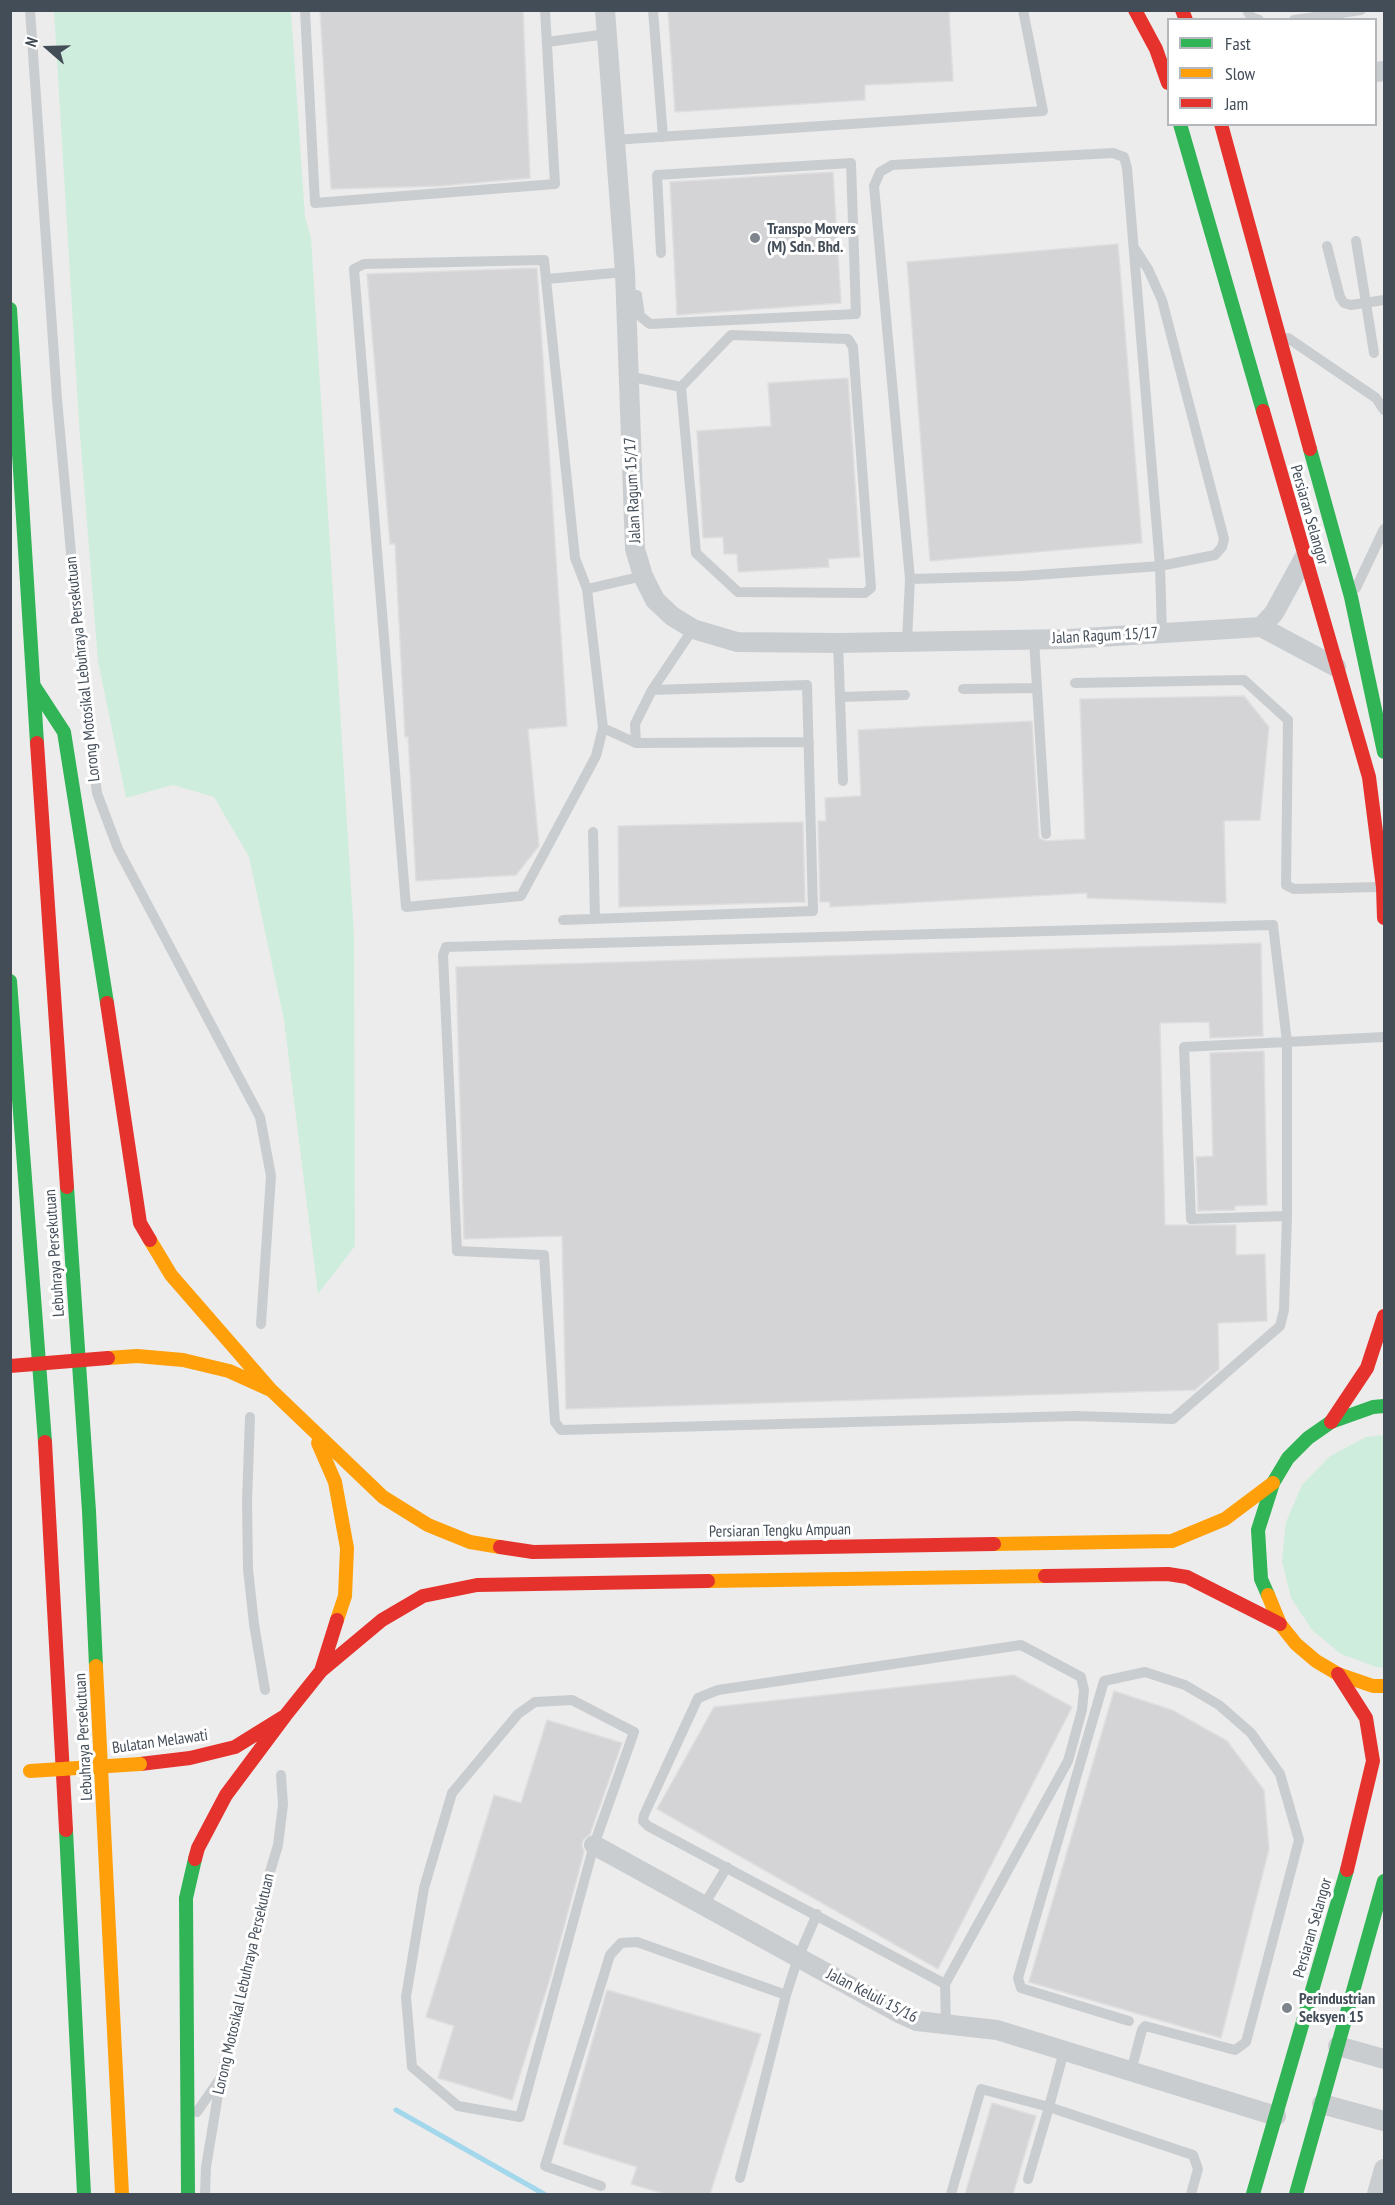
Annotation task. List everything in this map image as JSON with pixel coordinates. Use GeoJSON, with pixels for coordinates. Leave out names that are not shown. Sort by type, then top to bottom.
{"type":"FeatureCollection","features":[{"type":"Feature","properties":{"kind":"main road"},"geometry":{"type":"LineString","coordinates":[[1135,10],[1156,49],[1167,80]]}},
{"type":"Feature","properties":{"kind":"main road","name":"Persiaran Selangor"},"geometry":{"type":"LineString","coordinates":[[1181,126],[1369,777],[1383,887],[1384,918]]}},
{"type":"Feature","properties":{"kind":"main road","name":"Persiaran Selangor"},"geometry":{"type":"LineString","coordinates":[[1222,126],[1351,597],[1384,752]]}},
{"type":"Feature","properties":{"kind":"main road","name":"Lebuhraya Persekutuan"},"geometry":{"type":"LineString","coordinates":[[10,309],[89,1511],[122,2194]]}},
{"type":"Feature","properties":{"kind":"main road"},"geometry":{"type":"LineString","coordinates":[[33,684],[64,732],[80,823],[140,1223],[171,1275],[271,1390]]}},
{"type":"Feature","properties":{"kind":"main road","name":"Lebuhraya Persekutuan"},"geometry":{"type":"LineString","coordinates":[[10,981],[50,1513],[84,2194]]}},
{"type":"Feature","properties":{"kind":"main road"},"geometry":{"type":"LineString","coordinates":[[1331,1422],[1367,1368],[1384,1316]]}},
{"type":"Feature","properties":{"kind":"main road","name":"Bulatan Melawati"},"geometry":{"type":"LineString","coordinates":[[10,1366],[137,1356],[183,1360],[229,1371],[271,1390],[311,1429],[335,1482],[347,1548],[345,1596],[321,1671],[285,1716],[235,1747],[190,1758],[140,1764],[25,1771]]}},
{"type":"Feature","properties":{"kind":"main road"},"geometry":{"type":"LineString","coordinates":[[1384,1406],[1373,1407],[1331,1422],[1308,1438],[1288,1458],[1273,1483],[1258,1530],[1261,1579],[1280,1624],[1296,1644],[1316,1661],[1338,1674],[1373,1686],[1384,1686]]}},
{"type":"Feature","properties":{"kind":"main road","name":"Persiaran Tengku Ampuan"},"geometry":{"type":"LineString","coordinates":[[311,1429],[383,1497],[428,1525],[470,1542],[533,1552],[1172,1541],[1225,1520],[1273,1483]]}},
{"type":"Feature","properties":{"kind":"main road"},"geometry":{"type":"LineString","coordinates":[[321,1671],[382,1620],[423,1596],[477,1585],[1168,1574],[1187,1577],[1280,1624]]}},
{"type":"Feature","properties":{"kind":"main road","name":"Persiaran Selangor"},"geometry":{"type":"LineString","coordinates":[[1253,2194],[1354,1847],[1373,1761],[1366,1718],[1338,1674]]}},
{"type":"Feature","properties":{"kind":"main road"},"geometry":{"type":"LineString","coordinates":[[188,2194],[186,1898],[198,1848],[226,1795],[285,1716]]}},
{"type":"Feature","properties":{"kind":"main road"},"geometry":{"type":"LineString","coordinates":[[1296,2194],[1384,1881]]}},
{"type":"Feature","properties":{"kind":"street","name":"Jalan Ragum 15/17"},"geometry":{"type":"LineString","coordinates":[[605,10],[626,272],[635,549],[643,576],[655,600],[672,616],[693,629],[737,642],[838,643],[1068,639],[1261,627]]}},
{"type":"Feature","properties":{"kind":"street"},"geometry":{"type":"LineString","coordinates":[[1229,153],[1236,126]]}},
{"type":"Feature","properties":{"kind":"street"},"geometry":{"type":"LineString","coordinates":[[1305,558],[1274,613],[1261,627],[1336,667]]}},
{"type":"Feature","properties":{"kind":"street","name":"Jalan Keluli 15/16"},"geometry":{"type":"LineString","coordinates":[[594,1845],[899,2013],[917,2020],[997,2030],[1276,2116]]}},
{"type":"Feature","properties":{"kind":"street"},"geometry":{"type":"LineString","coordinates":[[1338,2046],[1384,2059]]}},
{"type":"Feature","properties":{"kind":"street"},"geometry":{"type":"LineString","coordinates":[[1322,2104],[1384,2121]]}},
{"type":"Feature","properties":{"kind":"street"},"geometry":{"type":"LineString","coordinates":[[1377,2194],[1384,2169]]}},
{"type":"Feature","properties":{"kind":"lane","name":"Lorong Motosikal Lebuhraya Persekutuan"},"geometry":{"type":"LineString","coordinates":[[30,10],[57,399],[82,684],[97,793],[118,849],[260,1117],[271,1176],[261,1324]]}},
{"type":"Feature","properties":{"kind":"lane"},"geometry":{"type":"LineString","coordinates":[[305,10],[315,203],[555,184],[545,10]]}},
{"type":"Feature","properties":{"kind":"lane"},"geometry":{"type":"LineString","coordinates":[[653,10],[663,137]]}},
{"type":"Feature","properties":{"kind":"lane"},"geometry":{"type":"LineString","coordinates":[[614,140],[1043,111],[1023,10]]}},
{"type":"Feature","properties":{"kind":"lane"},"geometry":{"type":"LineString","coordinates":[[1307,18],[1361,10]]}},
{"type":"Feature","properties":{"kind":"lane"},"geometry":{"type":"LineString","coordinates":[[547,42],[607,34]]}},
{"type":"Feature","properties":{"kind":"lane"},"geometry":{"type":"LineString","coordinates":[[907,641],[910,579],[874,186],[880,172],[892,165],[1113,153],[1124,157],[1127,168],[1160,566],[1162,633]]}},
{"type":"Feature","properties":{"kind":"lane"},"geometry":{"type":"LineString","coordinates":[[626,300],[637,295],[640,316],[650,324],[856,314],[851,163],[657,175],[661,253]]}},
{"type":"Feature","properties":{"kind":"lane"},"geometry":{"type":"LineString","coordinates":[[1356,241],[1374,353]]}},
{"type":"Feature","properties":{"kind":"lane"},"geometry":{"type":"LineString","coordinates":[[1327,246],[1340,297],[1344,303],[1350,305],[1384,300]]}},
{"type":"Feature","properties":{"kind":"lane"},"geometry":{"type":"LineString","coordinates":[[910,579],[1021,576],[1160,566],[1215,555],[1222,548],[1224,540],[1162,300],[1148,269],[1134,247]]}},
{"type":"Feature","properties":{"kind":"lane"},"geometry":{"type":"LineString","coordinates":[[544,260],[547,279],[575,558],[587,589],[603,728],[596,756],[521,896],[406,907],[354,269],[364,264],[544,260]]}},
{"type":"Feature","properties":{"kind":"lane"},"geometry":{"type":"LineString","coordinates":[[547,279],[626,272]]}},
{"type":"Feature","properties":{"kind":"lane"},"geometry":{"type":"LineString","coordinates":[[1278,331],[1376,398],[1384,410]]}},
{"type":"Feature","properties":{"kind":"lane"},"geometry":{"type":"LineString","coordinates":[[731,334],[848,339],[853,347],[871,588],[864,593],[738,592],[696,553],[681,387],[731,334]]}},
{"type":"Feature","properties":{"kind":"lane"},"geometry":{"type":"LineString","coordinates":[[628,376],[681,387]]}},
{"type":"Feature","properties":{"kind":"lane"},"geometry":{"type":"LineString","coordinates":[[1351,597],[1384,529]]}},
{"type":"Feature","properties":{"kind":"lane"},"geometry":{"type":"LineString","coordinates":[[587,589],[643,576]]}},
{"type":"Feature","properties":{"kind":"lane"},"geometry":{"type":"LineString","coordinates":[[636,743],[635,724],[652,690],[693,629]]}},
{"type":"Feature","properties":{"kind":"lane"},"geometry":{"type":"LineString","coordinates":[[1034,639],[1046,834]]}},
{"type":"Feature","properties":{"kind":"lane"},"geometry":{"type":"LineString","coordinates":[[838,643],[843,782]]}},
{"type":"Feature","properties":{"kind":"lane"},"geometry":{"type":"LineString","coordinates":[[1075,683],[1244,680],[1288,720],[1286,885],[1294,890],[1383,887]]}},
{"type":"Feature","properties":{"kind":"lane"},"geometry":{"type":"LineString","coordinates":[[563,920],[813,911],[807,685],[652,690]]}},
{"type":"Feature","properties":{"kind":"lane"},"geometry":{"type":"LineString","coordinates":[[963,689],[1037,688]]}},
{"type":"Feature","properties":{"kind":"lane"},"geometry":{"type":"LineString","coordinates":[[840,697],[905,695]]}},
{"type":"Feature","properties":{"kind":"lane"},"geometry":{"type":"LineString","coordinates":[[603,728],[636,743],[808,742]]}},
{"type":"Feature","properties":{"kind":"lane"},"geometry":{"type":"LineString","coordinates":[[80,823],[92,757]]}},
{"type":"Feature","properties":{"kind":"lane"},"geometry":{"type":"LineString","coordinates":[[593,832],[595,919]]}},
{"type":"Feature","properties":{"kind":"lane"},"geometry":{"type":"LineString","coordinates":[[1273,925],[1287,1042],[1287,1216],[1284,1310],[1280,1326],[1173,1419],[1074,1416],[561,1430],[555,1422],[544,1255],[457,1251],[443,955],[446,947],[1273,925]]}},
{"type":"Feature","properties":{"kind":"lane"},"geometry":{"type":"LineString","coordinates":[[1287,1216],[1191,1219],[1184,1047],[1384,1037]]}},
{"type":"Feature","properties":{"kind":"lane"},"geometry":{"type":"LineString","coordinates":[[250,1417],[247,1502],[248,1569],[265,1690]]}},
{"type":"Feature","properties":{"kind":"lane"},"geometry":{"type":"LineString","coordinates":[[945,1984],[648,1826],[643,1821],[698,1698],[718,1690],[1022,1645],[1081,1677],[1084,1690],[1082,1710],[1068,1761],[945,1984],[946,2024]]}},
{"type":"Feature","properties":{"kind":"lane"},"geometry":{"type":"LineString","coordinates":[[1129,2021],[1021,1988],[1018,1978],[1104,1681],[1145,1672],[1185,1685],[1219,1705],[1251,1733],[1280,1774],[1299,1840],[1246,2042],[1234,2050],[1145,2026],[1131,2071]]}},
{"type":"Feature","properties":{"kind":"lane"},"geometry":{"type":"LineString","coordinates":[[572,1700],[634,1732],[594,1845],[520,2117],[458,2106],[411,2067],[406,1997],[424,1888],[452,1793],[518,1714],[535,1702],[572,1700]]}},
{"type":"Feature","properties":{"kind":"lane","name":"Lorong Motosikal Lebuhraya Persekutuan"},"geometry":{"type":"LineString","coordinates":[[205,2194],[206,2167],[220,2077],[264,1892],[278,1845],[284,1805],[281,1774]]}},
{"type":"Feature","properties":{"kind":"lane"},"geometry":{"type":"LineString","coordinates":[[704,1905],[727,1867]]}},
{"type":"Feature","properties":{"kind":"lane"},"geometry":{"type":"LineString","coordinates":[[740,2178],[786,1995],[798,1958],[817,1914]]}},
{"type":"Feature","properties":{"kind":"lane"},"geometry":{"type":"LineString","coordinates":[[601,2186],[544,2166],[610,1955],[621,1943],[637,1942],[786,1995]]}},
{"type":"Feature","properties":{"kind":"lane"},"geometry":{"type":"LineString","coordinates":[[1028,2179],[1064,2051]]}},
{"type":"Feature","properties":{"kind":"lane"},"geometry":{"type":"LineString","coordinates":[[187,2126],[220,2077]]}},
{"type":"Feature","properties":{"kind":"lane"},"geometry":{"type":"LineString","coordinates":[[951,2194],[981,2089],[1049,2107],[1193,2156],[1198,2169],[1191,2194]]}},
{"type":"Feature","properties":{"kind":"green space"},"geometry":{"type":"Polygon","coordinates":[[[54,11],[291,11],[305,217],[311,237],[354,936],[355,1246],[318,1294],[284,1020],[249,857],[214,797],[173,785],[126,798],[98,661],[79,423],[54,11]]]}},
{"type":"Feature","properties":{"kind":"green space"},"geometry":{"type":"Polygon","coordinates":[[[1384,1435],[1384,1668],[1341,1654],[1312,1630],[1291,1598],[1282,1561],[1286,1522],[1302,1485],[1330,1456],[1366,1437],[1384,1435]]]}},
{"type":"Feature","properties":{"kind":"building"},"geometry":{"type":"Polygon","coordinates":[[[320,10],[523,10],[530,178],[440,186],[331,189],[320,10]]]}},
{"type":"Feature","properties":{"kind":"building"},"geometry":{"type":"Polygon","coordinates":[[[668,10],[949,10],[953,81],[865,85],[865,100],[675,112],[668,10]]]}},
{"type":"Feature","properties":{"kind":"building"},"geometry":{"type":"Polygon","coordinates":[[[833,172],[841,303],[677,315],[670,182],[833,172]]]}},
{"type":"Feature","properties":{"kind":"building"},"geometry":{"type":"Polygon","coordinates":[[[1118,244],[1142,543],[930,561],[907,262],[1118,244]]]}},
{"type":"Feature","properties":{"kind":"building"},"geometry":{"type":"Polygon","coordinates":[[[537,268],[567,726],[528,729],[539,846],[516,875],[416,881],[408,737],[405,737],[395,544],[390,544],[367,274],[537,268]]]}},
{"type":"Feature","properties":{"kind":"building"},"geometry":{"type":"Polygon","coordinates":[[[848,378],[860,557],[828,559],[829,567],[738,572],[737,554],[724,554],[723,537],[703,538],[697,431],[771,426],[768,383],[848,378]]]}},
{"type":"Feature","properties":{"kind":"building"},"geometry":{"type":"Polygon","coordinates":[[[1244,696],[1269,727],[1260,820],[1224,821],[1226,903],[1087,898],[1087,893],[830,907],[830,902],[820,902],[818,821],[826,821],[825,798],[861,796],[858,730],[1032,721],[1039,838],[1046,841],[1085,839],[1080,699],[1244,696]]]}},
{"type":"Feature","properties":{"kind":"building"},"geometry":{"type":"Polygon","coordinates":[[[803,822],[805,902],[619,907],[618,826],[803,822]]]}},
{"type":"Feature","properties":{"kind":"building"},"geometry":{"type":"Polygon","coordinates":[[[1261,943],[1263,1036],[1210,1038],[1209,1022],[1160,1023],[1165,1225],[1236,1225],[1236,1255],[1265,1254],[1267,1321],[1218,1323],[1219,1369],[1195,1390],[566,1409],[562,1236],[464,1239],[456,967],[1261,943]]]}},
{"type":"Feature","properties":{"kind":"building"},"geometry":{"type":"Polygon","coordinates":[[[1264,1051],[1267,1205],[1235,1206],[1235,1210],[1198,1211],[1196,1157],[1213,1156],[1210,1053],[1264,1051]]]}},
{"type":"Feature","properties":{"kind":"building"},"geometry":{"type":"Polygon","coordinates":[[[1014,1675],[1072,1707],[938,1969],[657,1809],[714,1707],[1014,1675]]]}},
{"type":"Feature","properties":{"kind":"building"},"geometry":{"type":"Polygon","coordinates":[[[1114,1691],[1172,1710],[1227,1741],[1264,1790],[1269,1849],[1221,2038],[1029,1982],[1114,1691]]]}},
{"type":"Feature","properties":{"kind":"building"},"geometry":{"type":"Polygon","coordinates":[[[547,1720],[622,1743],[590,1834],[583,1840],[584,1852],[551,1975],[512,2100],[438,2078],[454,2026],[426,2017],[494,1795],[521,1803],[547,1720]]]}},
{"type":"Feature","properties":{"kind":"building"},"geometry":{"type":"Polygon","coordinates":[[[607,1990],[761,2034],[710,2194],[665,2194],[631,2184],[637,2167],[563,2144],[607,1990]]]}},
{"type":"Feature","properties":{"kind":"building"},"geometry":{"type":"Polygon","coordinates":[[[992,2103],[1036,2116],[1013,2194],[965,2194],[992,2103]]]}},
{"type":"Feature","properties":{"kind":"waterway"},"geometry":{"type":"LineString","coordinates":[[396,2110],[544,2194]]}},
{"type":"Feature","properties":{"kind":"traffic: fast"},"geometry":{"type":"LineString","coordinates":[[1181,126],[1263,411]]}},
{"type":"Feature","properties":{"kind":"traffic: fast"},"geometry":{"type":"LineString","coordinates":[[10,309],[37,743]]}},
{"type":"Feature","properties":{"kind":"traffic: fast"},"geometry":{"type":"LineString","coordinates":[[1310,449],[1351,597],[1384,752]]}},
{"type":"Feature","properties":{"kind":"traffic: fast"},"geometry":{"type":"LineString","coordinates":[[34,686],[64,732],[107,1003]]}},
{"type":"Feature","properties":{"kind":"traffic: fast"},"geometry":{"type":"LineString","coordinates":[[10,981],[45,1442]]}},
{"type":"Feature","properties":{"kind":"traffic: fast"},"geometry":{"type":"LineString","coordinates":[[67,1187],[89,1511],[96,1666]]}},
{"type":"Feature","properties":{"kind":"traffic: fast"},"geometry":{"type":"LineString","coordinates":[[1268,1595],[1261,1579],[1258,1530],[1273,1483],[1288,1458],[1308,1438],[1331,1422],[1373,1407],[1384,1406]]}},
{"type":"Feature","properties":{"kind":"traffic: fast"},"geometry":{"type":"LineString","coordinates":[[66,1830],[84,2194]]}},
{"type":"Feature","properties":{"kind":"traffic: fast"},"geometry":{"type":"LineString","coordinates":[[188,2194],[186,1898],[195,1859]]}},
{"type":"Feature","properties":{"kind":"traffic: fast"},"geometry":{"type":"LineString","coordinates":[[1253,2194],[1347,1870]]}},
{"type":"Feature","properties":{"kind":"traffic: fast"},"geometry":{"type":"LineString","coordinates":[[1296,2194],[1384,1881]]}},
{"type":"Feature","properties":{"kind":"traffic: slow"},"geometry":{"type":"LineString","coordinates":[[150,1240],[171,1275],[271,1390]]}},
{"type":"Feature","properties":{"kind":"traffic: slow"},"geometry":{"type":"LineString","coordinates":[[108,1358],[137,1356],[183,1360],[229,1371],[271,1390],[383,1497],[428,1525],[470,1542],[500,1547]]}},
{"type":"Feature","properties":{"kind":"traffic: slow"},"geometry":{"type":"LineString","coordinates":[[318,1443],[335,1482],[347,1548],[345,1596],[337,1620]]}},
{"type":"Feature","properties":{"kind":"traffic: slow"},"geometry":{"type":"LineString","coordinates":[[994,1544],[1172,1541],[1225,1519],[1273,1483]]}},
{"type":"Feature","properties":{"kind":"traffic: slow"},"geometry":{"type":"LineString","coordinates":[[708,1581],[1045,1576]]}},
{"type":"Feature","properties":{"kind":"traffic: slow"},"geometry":{"type":"LineString","coordinates":[[1268,1595],[1280,1624],[1296,1644],[1316,1661],[1338,1674],[1373,1686],[1384,1686]]}},
{"type":"Feature","properties":{"kind":"traffic: slow"},"geometry":{"type":"LineString","coordinates":[[96,1666],[122,2194]]}},
{"type":"Feature","properties":{"kind":"traffic: slow"},"geometry":{"type":"LineString","coordinates":[[30,1771],[140,1764]]}},
{"type":"Feature","properties":{"kind":"traffic: jam"},"geometry":{"type":"LineString","coordinates":[[1135,10],[1156,49],[1167,80]]}},
{"type":"Feature","properties":{"kind":"traffic: jam"},"geometry":{"type":"LineString","coordinates":[[1182,10],[1185,18]]}},
{"type":"Feature","properties":{"kind":"traffic: jam"},"geometry":{"type":"LineString","coordinates":[[1222,126],[1310,449]]}},
{"type":"Feature","properties":{"kind":"traffic: jam"},"geometry":{"type":"LineString","coordinates":[[1263,411],[1369,777],[1383,887],[1384,918]]}},
{"type":"Feature","properties":{"kind":"traffic: jam"},"geometry":{"type":"LineString","coordinates":[[37,743],[67,1187]]}},
{"type":"Feature","properties":{"kind":"traffic: jam"},"geometry":{"type":"LineString","coordinates":[[107,1003],[140,1223],[150,1240]]}},
{"type":"Feature","properties":{"kind":"traffic: jam"},"geometry":{"type":"LineString","coordinates":[[1331,1422],[1367,1368],[1384,1316]]}},
{"type":"Feature","properties":{"kind":"traffic: jam"},"geometry":{"type":"LineString","coordinates":[[10,1366],[108,1358]]}},
{"type":"Feature","properties":{"kind":"traffic: jam"},"geometry":{"type":"LineString","coordinates":[[45,1442],[66,1830]]}},
{"type":"Feature","properties":{"kind":"traffic: jam"},"geometry":{"type":"LineString","coordinates":[[500,1547],[533,1552],[994,1544]]}},
{"type":"Feature","properties":{"kind":"traffic: jam"},"geometry":{"type":"LineString","coordinates":[[1045,1576],[1168,1574],[1187,1577],[1280,1624]]}},
{"type":"Feature","properties":{"kind":"traffic: jam"},"geometry":{"type":"LineString","coordinates":[[321,1671],[382,1620],[423,1596],[477,1585],[708,1581]]}},
{"type":"Feature","properties":{"kind":"traffic: jam"},"geometry":{"type":"LineString","coordinates":[[140,1764],[190,1758],[235,1747],[285,1716],[321,1671],[337,1620]]}},
{"type":"Feature","properties":{"kind":"traffic: jam"},"geometry":{"type":"LineString","coordinates":[[1338,1674],[1366,1718],[1373,1761],[1347,1870]]}},
{"type":"Feature","properties":{"kind":"traffic: jam"},"geometry":{"type":"LineString","coordinates":[[195,1859],[198,1848],[226,1795],[285,1716]]}},
{"type":"Feature","properties":{"kind":"place","name":"Transpo Movers (M) Sdn. Bhd."},"geometry":{"type":"Point","coordinates":[755,238]}},
{"type":"Feature","properties":{"kind":"place","name":"Perindustrian Seksyen 15"},"geometry":{"type":"Point","coordinates":[1287,2008]}}]}
